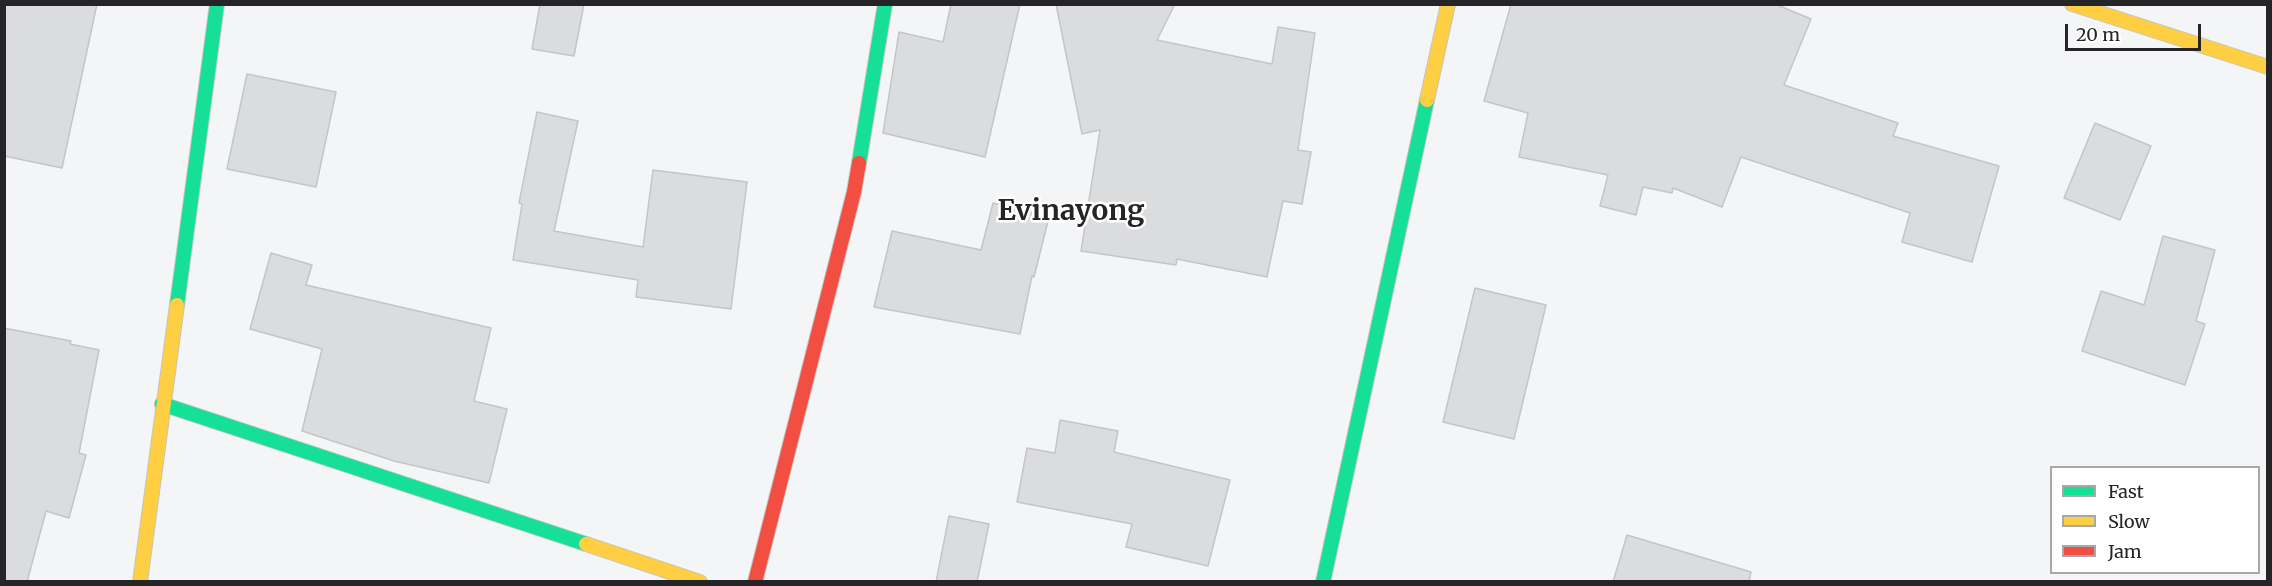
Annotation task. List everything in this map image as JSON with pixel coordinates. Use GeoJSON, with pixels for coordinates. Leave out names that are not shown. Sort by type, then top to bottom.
{"type":"FeatureCollection","features":[{"type":"Feature","properties":{"kind":"street"},"geometry":{"type":"LineString","coordinates":[[140,582],[216,4]]}},
{"type":"Feature","properties":{"kind":"street"},"geometry":{"type":"LineString","coordinates":[[754,582],[854,192],[885,4]]}},
{"type":"Feature","properties":{"kind":"street"},"geometry":{"type":"LineString","coordinates":[[1323,582],[1448,4]]}},
{"type":"Feature","properties":{"kind":"street"},"geometry":{"type":"LineString","coordinates":[[2072,4],[2268,67]]}},
{"type":"Feature","properties":{"kind":"street"},"geometry":{"type":"LineString","coordinates":[[162,404],[700,582]]}},
{"type":"Feature","properties":{"kind":"building"},"geometry":{"type":"Polygon","coordinates":[[[4,4],[97,4],[62,168],[4,156],[4,4]]]}},
{"type":"Feature","properties":{"kind":"building"},"geometry":{"type":"Polygon","coordinates":[[[540,4],[584,4],[574,56],[532,49],[540,4]]]}},
{"type":"Feature","properties":{"kind":"building"},"geometry":{"type":"Polygon","coordinates":[[[951,4],[1020,4],[985,157],[883,133],[899,32],[943,42],[951,4]]]}},
{"type":"Feature","properties":{"kind":"building"},"geometry":{"type":"Polygon","coordinates":[[[1056,4],[1175,4],[1157,40],[1272,64],[1278,27],[1315,33],[1298,150],[1311,152],[1302,204],[1283,201],[1267,277],[1177,259],[1176,265],[1081,251],[1100,130],[1082,134],[1056,4]]]}},
{"type":"Feature","properties":{"kind":"building"},"geometry":{"type":"Polygon","coordinates":[[[1511,4],[1775,4],[1811,19],[1784,85],[1898,123],[1893,136],[1999,166],[1972,262],[1902,242],[1910,213],[1741,157],[1722,207],[1673,188],[1672,193],[1643,187],[1636,215],[1600,206],[1608,175],[1519,157],[1528,113],[1484,101],[1511,4]]]}},
{"type":"Feature","properties":{"kind":"building"},"geometry":{"type":"Polygon","coordinates":[[[247,74],[336,92],[316,187],[227,169],[247,74]]]}},
{"type":"Feature","properties":{"kind":"building"},"geometry":{"type":"Polygon","coordinates":[[[537,112],[578,121],[554,231],[643,247],[653,170],[747,182],[731,309],[636,297],[638,280],[513,260],[522,204],[519,203],[537,112]]]}},
{"type":"Feature","properties":{"kind":"building"},"geometry":{"type":"Polygon","coordinates":[[[2095,123],[2151,146],[2120,220],[2064,198],[2095,123]]]}},
{"type":"Feature","properties":{"kind":"building"},"geometry":{"type":"Polygon","coordinates":[[[993,203],[1049,217],[1034,277],[1032,276],[1020,334],[874,307],[892,231],[981,250],[993,203]]]}},
{"type":"Feature","properties":{"kind":"building"},"geometry":{"type":"Polygon","coordinates":[[[2163,236],[2215,250],[2196,321],[2205,324],[2185,385],[2082,351],[2101,291],[2144,305],[2163,236]]]}},
{"type":"Feature","properties":{"kind":"building"},"geometry":{"type":"Polygon","coordinates":[[[271,253],[312,265],[306,285],[491,328],[474,401],[507,409],[489,483],[394,461],[302,431],[322,349],[250,329],[271,253]]]}},
{"type":"Feature","properties":{"kind":"building"},"geometry":{"type":"Polygon","coordinates":[[[1475,288],[1546,305],[1514,439],[1443,422],[1475,288]]]}},
{"type":"Feature","properties":{"kind":"building"},"geometry":{"type":"Polygon","coordinates":[[[4,328],[71,341],[70,344],[99,350],[79,453],[86,455],[69,518],[46,511],[27,582],[4,582],[4,328]]]}},
{"type":"Feature","properties":{"kind":"building"},"geometry":{"type":"Polygon","coordinates":[[[1060,420],[1118,431],[1114,452],[1230,480],[1208,566],[1126,547],[1132,524],[1017,502],[1027,448],[1055,453],[1060,420]]]}},
{"type":"Feature","properties":{"kind":"building"},"geometry":{"type":"Polygon","coordinates":[[[949,516],[989,524],[977,582],[936,582],[949,516]]]}},
{"type":"Feature","properties":{"kind":"building"},"geometry":{"type":"Polygon","coordinates":[[[1627,535],[1751,572],[1749,582],[1613,582],[1627,535]]]}},
{"type":"Feature","properties":{"kind":"traffic: fast"},"geometry":{"type":"LineString","coordinates":[[177,305],[217,4]]}},
{"type":"Feature","properties":{"kind":"traffic: fast"},"geometry":{"type":"LineString","coordinates":[[859,163],[885,4]]}},
{"type":"Feature","properties":{"kind":"traffic: fast"},"geometry":{"type":"LineString","coordinates":[[1323,582],[1427,100]]}},
{"type":"Feature","properties":{"kind":"traffic: fast"},"geometry":{"type":"LineString","coordinates":[[162,404],[586,544]]}},
{"type":"Feature","properties":{"kind":"traffic: slow"},"geometry":{"type":"LineString","coordinates":[[1427,100],[1448,4]]}},
{"type":"Feature","properties":{"kind":"traffic: slow"},"geometry":{"type":"LineString","coordinates":[[2072,4],[2268,67]]}},
{"type":"Feature","properties":{"kind":"traffic: slow"},"geometry":{"type":"LineString","coordinates":[[140,582],[177,305]]}},
{"type":"Feature","properties":{"kind":"traffic: slow"},"geometry":{"type":"LineString","coordinates":[[586,544],[700,582]]}},
{"type":"Feature","properties":{"kind":"traffic: jam"},"geometry":{"type":"LineString","coordinates":[[755,582],[854,192],[859,163]]}},
{"type":"Feature","properties":{"kind":"district","name":"Evinayong"},"geometry":{"type":"Point","coordinates":[1071,212]}}]}
